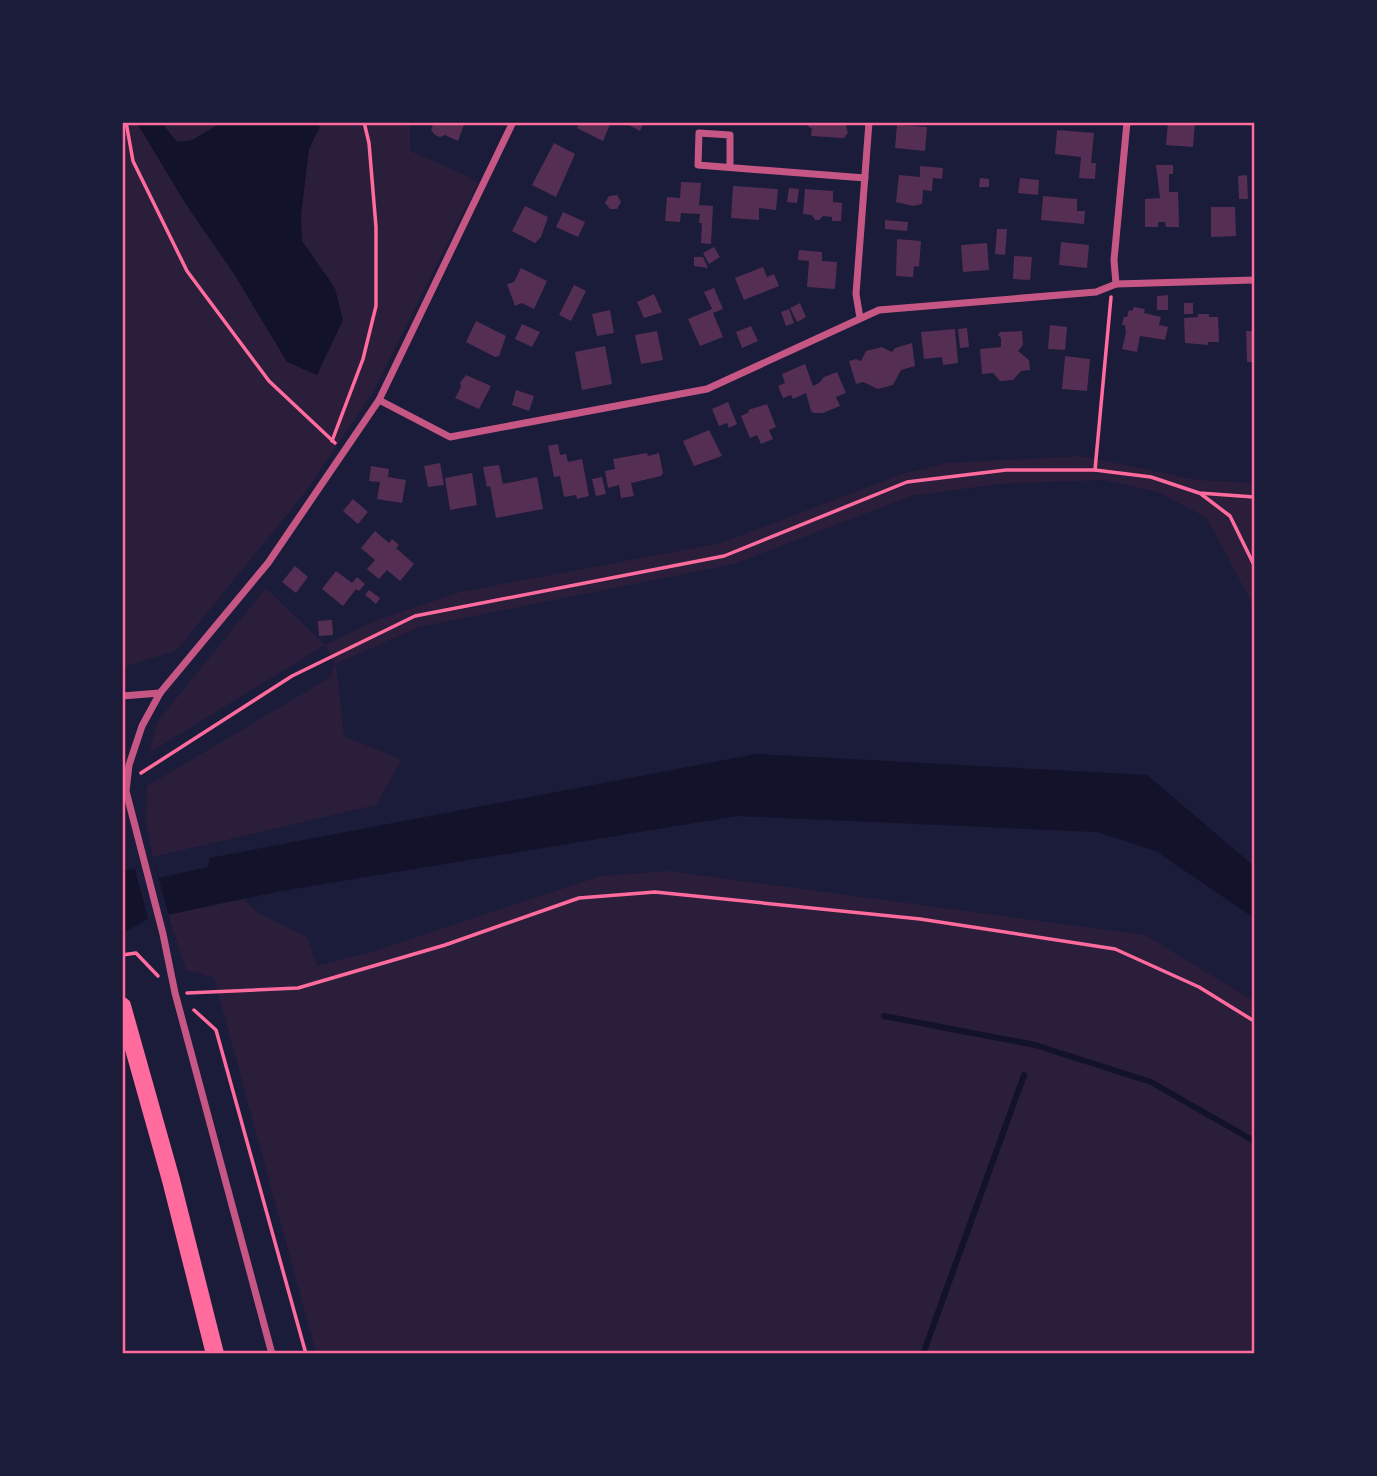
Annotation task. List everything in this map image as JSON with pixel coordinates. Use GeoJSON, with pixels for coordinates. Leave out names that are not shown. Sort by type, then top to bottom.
{"type":"FeatureCollection","features":[{"type":"Feature","properties":{"kind":"highway"},"geometry":{"type":"LineString","coordinates":[[122,1006],[171,1180],[215,1353]]}},
{"type":"Feature","properties":{"kind":"street"},"geometry":{"type":"LineString","coordinates":[[272,1353],[174,993],[163,934],[126,791],[126,766],[142,726],[160,693],[268,563],[379,400],[513,122]]}},
{"type":"Feature","properties":{"kind":"street"},"geometry":{"type":"LineString","coordinates":[[860,318],[856,294],[869,122]]}},
{"type":"Feature","properties":{"kind":"street"},"geometry":{"type":"LineString","coordinates":[[1116,284],[1114,260],[1127,122]]}},
{"type":"Feature","properties":{"kind":"street"},"geometry":{"type":"LineString","coordinates":[[730,167],[730,135],[699,133],[698,164],[730,167],[865,178]]}},
{"type":"Feature","properties":{"kind":"street"},"geometry":{"type":"LineString","coordinates":[[379,400],[450,437],[707,389],[879,310],[1096,292],[1116,284],[1255,280]]}},
{"type":"Feature","properties":{"kind":"street"},"geometry":{"type":"LineString","coordinates":[[122,696],[160,693]]}},
{"type":"Feature","properties":{"kind":"path"},"geometry":{"type":"LineString","coordinates":[[126,122],[133,161],[187,271],[269,381],[331,441],[346,450]]}},
{"type":"Feature","properties":{"kind":"path"},"geometry":{"type":"LineString","coordinates":[[331,441],[363,359],[376,306],[376,227],[369,143],[364,122]]}},
{"type":"Feature","properties":{"kind":"path"},"geometry":{"type":"LineString","coordinates":[[1095,470],[1112,292],[1116,284]]}},
{"type":"Feature","properties":{"kind":"path"},"geometry":{"type":"LineString","coordinates":[[126,791],[141,774],[292,676],[415,616],[724,556],[907,482],[1006,470],[1095,470],[1151,477],[1199,493],[1255,497]]}},
{"type":"Feature","properties":{"kind":"path"},"geometry":{"type":"LineString","coordinates":[[1199,493],[1230,516],[1255,565]]}},
{"type":"Feature","properties":{"kind":"path"},"geometry":{"type":"LineString","coordinates":[[174,993],[298,988],[446,946],[579,898],[655,892],[920,919],[1115,949],[1199,987],[1255,1021]]}},
{"type":"Feature","properties":{"kind":"path"},"geometry":{"type":"LineString","coordinates":[[122,955],[136,953],[174,993],[216,1030],[306,1353]]}},
{"type":"Feature","properties":{"kind":"shaded area"},"geometry":{"type":"Polygon","coordinates":[[[122,123],[410,123],[410,151],[478,183],[373,392],[306,491],[176,651],[123,667],[122,123]]]}},
{"type":"Feature","properties":{"kind":"shaded area"},"geometry":{"type":"Polygon","coordinates":[[[137,123],[162,123],[177,142],[192,140],[221,123],[320,123],[309,149],[301,216],[302,241],[335,288],[343,320],[317,375],[287,362],[137,123]]]}},
{"type":"Feature","properties":{"kind":"shaded area"},"geometry":{"type":"Polygon","coordinates":[[[1081,456],[1197,480],[1254,483],[1254,607],[1207,518],[1158,492],[1103,480],[999,484],[911,496],[734,564],[419,627],[336,664],[344,736],[402,760],[376,805],[153,857],[146,822],[147,786],[331,677],[335,664],[325,645],[377,620],[460,592],[721,543],[902,474],[947,463],[1081,456]]]}},
{"type":"Feature","properties":{"kind":"shaded area"},"geometry":{"type":"Polygon","coordinates":[[[266,588],[325,645],[149,753],[157,722],[266,588]]]}},
{"type":"Feature","properties":{"kind":"shaded area"},"geometry":{"type":"Polygon","coordinates":[[[756,754],[1147,775],[1254,866],[1254,918],[1156,851],[1097,832],[737,816],[281,891],[148,919],[123,933],[123,871],[155,865],[159,878],[208,867],[210,858],[756,754]]]}},
{"type":"Feature","properties":{"kind":"shaded area"},"geometry":{"type":"Polygon","coordinates":[[[668,871],[1145,935],[1254,1001],[1254,1353],[316,1353],[214,978],[186,970],[168,914],[243,898],[258,913],[307,937],[317,966],[371,952],[601,876],[668,871]]]}},
{"type":"Feature","properties":{"kind":"pier"},"geometry":{"type":"Polygon","coordinates":[[[154,861],[169,917],[149,923],[134,865],[154,861]]]}},
{"type":"Feature","properties":{"kind":"building"},"geometry":{"type":"Polygon","coordinates":[[[434,122],[465,122],[458,141],[445,135],[435,135],[431,130],[434,122]]]}},
{"type":"Feature","properties":{"kind":"building"},"geometry":{"type":"Polygon","coordinates":[[[580,122],[611,122],[603,141],[577,128],[580,122]]]}},
{"type":"Feature","properties":{"kind":"building"},"geometry":{"type":"Polygon","coordinates":[[[623,122],[644,122],[640,131],[623,122]]]}},
{"type":"Feature","properties":{"kind":"building"},"geometry":{"type":"Polygon","coordinates":[[[808,122],[845,122],[848,133],[844,138],[811,136],[812,129],[808,122]]]}},
{"type":"Feature","properties":{"kind":"building"},"geometry":{"type":"Polygon","coordinates":[[[1168,122],[1195,122],[1193,147],[1166,145],[1168,122]]]}},
{"type":"Feature","properties":{"kind":"building"},"geometry":{"type":"Polygon","coordinates":[[[897,125],[927,127],[925,151],[895,148],[897,125]]]}},
{"type":"Feature","properties":{"kind":"building"},"geometry":{"type":"Polygon","coordinates":[[[1057,130],[1094,133],[1091,163],[1096,163],[1095,179],[1079,178],[1081,157],[1055,154],[1057,130]]]}},
{"type":"Feature","properties":{"kind":"building"},"geometry":{"type":"Polygon","coordinates":[[[554,143],[575,154],[556,197],[532,185],[554,143]]]}},
{"type":"Feature","properties":{"kind":"building"},"geometry":{"type":"Polygon","coordinates":[[[1156,165],[1173,165],[1173,174],[1169,174],[1169,192],[1178,192],[1179,227],[1166,227],[1165,222],[1158,222],[1158,227],[1145,227],[1145,199],[1160,198],[1156,165]]]}},
{"type":"Feature","properties":{"kind":"building"},"geometry":{"type":"Polygon","coordinates":[[[920,166],[943,168],[942,179],[933,178],[932,191],[923,190],[922,204],[913,206],[896,202],[899,175],[920,177],[920,166]]]}},
{"type":"Feature","properties":{"kind":"building"},"geometry":{"type":"Polygon","coordinates":[[[1247,175],[1248,199],[1239,199],[1238,176],[1247,175]]]}},
{"type":"Feature","properties":{"kind":"building"},"geometry":{"type":"Polygon","coordinates":[[[980,178],[989,179],[989,187],[979,187],[980,178]]]}},
{"type":"Feature","properties":{"kind":"building"},"geometry":{"type":"Polygon","coordinates":[[[1020,178],[1039,180],[1038,195],[1018,193],[1020,178]]]}},
{"type":"Feature","properties":{"kind":"building"},"geometry":{"type":"Polygon","coordinates":[[[681,182],[701,183],[699,205],[713,206],[711,244],[701,243],[700,214],[681,213],[680,222],[665,221],[667,197],[680,198],[681,182]]]}},
{"type":"Feature","properties":{"kind":"building"},"geometry":{"type":"Polygon","coordinates":[[[733,186],[778,189],[776,210],[759,208],[759,220],[731,218],[733,186]]]}},
{"type":"Feature","properties":{"kind":"building"},"geometry":{"type":"Polygon","coordinates":[[[789,188],[799,189],[797,203],[787,202],[789,188]]]}},
{"type":"Feature","properties":{"kind":"building"},"geometry":{"type":"Polygon","coordinates":[[[805,189],[833,191],[833,202],[842,203],[841,221],[832,221],[832,217],[823,216],[815,220],[812,215],[803,214],[805,189]]]}},
{"type":"Feature","properties":{"kind":"building"},"geometry":{"type":"Polygon","coordinates":[[[617,195],[621,202],[617,209],[610,209],[605,203],[609,196],[617,195]]]}},
{"type":"Feature","properties":{"kind":"building"},"geometry":{"type":"Polygon","coordinates":[[[1043,196],[1077,199],[1077,211],[1085,211],[1084,224],[1041,220],[1043,196]]]}},
{"type":"Feature","properties":{"kind":"building"},"geometry":{"type":"Polygon","coordinates":[[[525,206],[548,217],[541,237],[535,243],[512,231],[525,206]]]}},
{"type":"Feature","properties":{"kind":"building"},"geometry":{"type":"Polygon","coordinates":[[[1211,207],[1235,207],[1236,236],[1211,237],[1211,207]]]}},
{"type":"Feature","properties":{"kind":"building"},"geometry":{"type":"Polygon","coordinates":[[[563,212],[585,222],[578,237],[556,227],[563,212]]]}},
{"type":"Feature","properties":{"kind":"building"},"geometry":{"type":"Polygon","coordinates":[[[885,220],[908,222],[907,231],[885,229],[885,220]]]}},
{"type":"Feature","properties":{"kind":"building"},"geometry":{"type":"Polygon","coordinates":[[[997,229],[1007,229],[1005,255],[995,254],[997,229]]]}},
{"type":"Feature","properties":{"kind":"building"},"geometry":{"type":"Polygon","coordinates":[[[897,239],[921,241],[919,267],[914,266],[913,277],[896,276],[897,239]]]}},
{"type":"Feature","properties":{"kind":"building"},"geometry":{"type":"Polygon","coordinates":[[[1061,242],[1089,245],[1087,268],[1059,265],[1061,242]]]}},
{"type":"Feature","properties":{"kind":"building"},"geometry":{"type":"Polygon","coordinates":[[[987,243],[989,270],[963,272],[961,245],[987,243]]]}},
{"type":"Feature","properties":{"kind":"building"},"geometry":{"type":"Polygon","coordinates":[[[714,247],[720,257],[709,264],[703,253],[714,247]]]}},
{"type":"Feature","properties":{"kind":"building"},"geometry":{"type":"Polygon","coordinates":[[[799,250],[822,252],[822,261],[837,262],[835,289],[807,287],[809,261],[798,260],[799,250]]]}},
{"type":"Feature","properties":{"kind":"building"},"geometry":{"type":"Polygon","coordinates":[[[1014,256],[1032,257],[1030,280],[1013,279],[1014,256]]]}},
{"type":"Feature","properties":{"kind":"building"},"geometry":{"type":"Polygon","coordinates":[[[694,257],[703,257],[708,268],[694,266],[694,257]]]}},
{"type":"Feature","properties":{"kind":"building"},"geometry":{"type":"Polygon","coordinates":[[[763,267],[767,277],[774,274],[779,286],[744,300],[735,278],[763,267]]]}},
{"type":"Feature","properties":{"kind":"building"},"geometry":{"type":"Polygon","coordinates":[[[521,268],[547,281],[534,309],[522,303],[515,306],[507,284],[514,282],[521,268]]]}},
{"type":"Feature","properties":{"kind":"building"},"geometry":{"type":"Polygon","coordinates":[[[574,285],[586,291],[571,321],[559,315],[574,285]]]}},
{"type":"Feature","properties":{"kind":"building"},"geometry":{"type":"Polygon","coordinates":[[[714,288],[723,309],[713,313],[723,337],[700,346],[688,319],[712,309],[704,292],[714,288]]]}},
{"type":"Feature","properties":{"kind":"building"},"geometry":{"type":"Polygon","coordinates":[[[654,294],[662,312],[644,318],[637,302],[654,294]]]}},
{"type":"Feature","properties":{"kind":"building"},"geometry":{"type":"Polygon","coordinates":[[[1168,295],[1168,310],[1157,310],[1157,296],[1168,295]]]}},
{"type":"Feature","properties":{"kind":"building"},"geometry":{"type":"Polygon","coordinates":[[[800,303],[806,317],[797,322],[790,308],[800,303]]]}},
{"type":"Feature","properties":{"kind":"building"},"geometry":{"type":"Polygon","coordinates":[[[1184,303],[1193,303],[1193,314],[1184,314],[1184,303]]]}},
{"type":"Feature","properties":{"kind":"building"},"geometry":{"type":"Polygon","coordinates":[[[1134,307],[1145,309],[1144,313],[1161,317],[1159,325],[1168,327],[1165,340],[1140,336],[1137,352],[1122,349],[1126,333],[1125,325],[1122,325],[1124,317],[1127,317],[1129,310],[1132,311],[1134,307]]]}},
{"type":"Feature","properties":{"kind":"building"},"geometry":{"type":"Polygon","coordinates":[[[789,309],[794,323],[786,326],[781,312],[789,309]]]}},
{"type":"Feature","properties":{"kind":"building"},"geometry":{"type":"Polygon","coordinates":[[[610,310],[614,333],[597,336],[592,314],[610,310]]]}},
{"type":"Feature","properties":{"kind":"building"},"geometry":{"type":"Polygon","coordinates":[[[1198,314],[1218,317],[1219,342],[1208,342],[1208,345],[1185,343],[1184,318],[1198,317],[1198,314]]]}},
{"type":"Feature","properties":{"kind":"building"},"geometry":{"type":"Polygon","coordinates":[[[476,321],[506,336],[499,356],[495,357],[466,342],[476,321]]]}},
{"type":"Feature","properties":{"kind":"building"},"geometry":{"type":"Polygon","coordinates":[[[522,324],[540,332],[532,347],[515,339],[522,324]]]}},
{"type":"Feature","properties":{"kind":"building"},"geometry":{"type":"Polygon","coordinates":[[[1050,325],[1067,327],[1065,350],[1048,349],[1050,325]]]}},
{"type":"Feature","properties":{"kind":"building"},"geometry":{"type":"Polygon","coordinates":[[[751,326],[758,341],[742,348],[736,332],[751,326]]]}},
{"type":"Feature","properties":{"kind":"building"},"geometry":{"type":"Polygon","coordinates":[[[967,328],[969,347],[960,348],[958,329],[967,328]]]}},
{"type":"Feature","properties":{"kind":"building"},"geometry":{"type":"Polygon","coordinates":[[[955,329],[958,363],[943,365],[942,357],[924,359],[921,332],[955,329]]]}},
{"type":"Feature","properties":{"kind":"building"},"geometry":{"type":"Polygon","coordinates":[[[657,331],[663,360],[641,364],[635,335],[657,331]]]}},
{"type":"Feature","properties":{"kind":"building"},"geometry":{"type":"Polygon","coordinates":[[[1022,331],[1023,345],[1018,351],[1029,360],[1030,370],[1021,371],[1013,380],[1000,381],[993,373],[982,374],[980,349],[1001,347],[1001,338],[998,335],[1000,332],[1022,331]]]}},
{"type":"Feature","properties":{"kind":"building"},"geometry":{"type":"Polygon","coordinates":[[[1246,331],[1254,331],[1254,362],[1247,362],[1246,331]]]}},
{"type":"Feature","properties":{"kind":"building"},"geometry":{"type":"Polygon","coordinates":[[[912,343],[915,366],[901,370],[893,385],[878,389],[863,382],[856,384],[849,361],[861,361],[866,351],[882,347],[892,352],[895,348],[912,343]]]}},
{"type":"Feature","properties":{"kind":"building"},"geometry":{"type":"Polygon","coordinates":[[[605,346],[612,384],[582,390],[575,352],[605,346]]]}},
{"type":"Feature","properties":{"kind":"building"},"geometry":{"type":"Polygon","coordinates":[[[1065,356],[1090,359],[1087,391],[1062,389],[1065,356]]]}},
{"type":"Feature","properties":{"kind":"building"},"geometry":{"type":"Polygon","coordinates":[[[805,364],[813,386],[824,377],[837,372],[846,393],[836,397],[840,406],[823,413],[814,413],[806,393],[793,399],[791,395],[783,398],[778,386],[785,383],[782,374],[805,364]]]}},
{"type":"Feature","properties":{"kind":"building"},"geometry":{"type":"Polygon","coordinates":[[[466,375],[491,386],[479,409],[455,398],[466,375]]]}},
{"type":"Feature","properties":{"kind":"building"},"geometry":{"type":"Polygon","coordinates":[[[516,390],[534,396],[529,411],[512,405],[516,390]]]}},
{"type":"Feature","properties":{"kind":"building"},"geometry":{"type":"Polygon","coordinates":[[[728,402],[737,424],[729,428],[727,423],[719,426],[712,409],[728,402]]]}},
{"type":"Feature","properties":{"kind":"building"},"geometry":{"type":"Polygon","coordinates":[[[767,404],[776,427],[769,430],[773,439],[761,444],[757,435],[750,438],[741,416],[749,412],[748,410],[767,404]]]}},
{"type":"Feature","properties":{"kind":"building"},"geometry":{"type":"Polygon","coordinates":[[[709,430],[722,456],[694,466],[683,441],[709,430]]]}},
{"type":"Feature","properties":{"kind":"building"},"geometry":{"type":"Polygon","coordinates":[[[558,444],[560,455],[566,454],[568,462],[582,459],[589,496],[577,499],[576,495],[564,497],[560,476],[554,477],[548,446],[558,444]]]}},
{"type":"Feature","properties":{"kind":"building"},"geometry":{"type":"Polygon","coordinates":[[[647,453],[648,456],[659,453],[663,473],[661,476],[631,483],[634,496],[621,498],[619,485],[608,488],[605,471],[615,469],[613,459],[647,453]]]}},
{"type":"Feature","properties":{"kind":"building"},"geometry":{"type":"Polygon","coordinates":[[[440,463],[444,485],[428,487],[424,466],[440,463]]]}},
{"type":"Feature","properties":{"kind":"building"},"geometry":{"type":"Polygon","coordinates":[[[499,465],[503,484],[537,477],[543,509],[496,518],[483,467],[499,465]]]}},
{"type":"Feature","properties":{"kind":"building"},"geometry":{"type":"Polygon","coordinates":[[[371,466],[389,469],[388,477],[406,480],[402,503],[377,499],[380,482],[369,481],[371,466]]]}},
{"type":"Feature","properties":{"kind":"building"},"geometry":{"type":"Polygon","coordinates":[[[472,473],[477,505],[450,510],[445,478],[472,473]]]}},
{"type":"Feature","properties":{"kind":"building"},"geometry":{"type":"Polygon","coordinates":[[[602,477],[606,494],[596,496],[592,479],[602,477]]]}},
{"type":"Feature","properties":{"kind":"building"},"geometry":{"type":"Polygon","coordinates":[[[353,499],[368,512],[358,524],[343,511],[353,499]]]}},
{"type":"Feature","properties":{"kind":"building"},"geometry":{"type":"Polygon","coordinates":[[[375,531],[389,543],[392,539],[399,545],[396,548],[414,564],[400,581],[387,570],[379,579],[367,569],[375,560],[361,548],[375,531]]]}},
{"type":"Feature","properties":{"kind":"building"},"geometry":{"type":"Polygon","coordinates":[[[295,566],[308,577],[296,593],[282,582],[295,566]]]}},
{"type":"Feature","properties":{"kind":"building"},"geometry":{"type":"Polygon","coordinates":[[[336,571],[352,583],[357,577],[365,584],[359,591],[356,589],[343,606],[322,589],[336,571]]]}},
{"type":"Feature","properties":{"kind":"building"},"geometry":{"type":"Polygon","coordinates":[[[369,590],[380,598],[376,604],[365,595],[369,590]]]}},
{"type":"Feature","properties":{"kind":"building"},"geometry":{"type":"Polygon","coordinates":[[[332,620],[333,635],[319,636],[318,621],[332,620]]]}},
{"type":"Feature","properties":{"kind":"waterway"},"geometry":{"type":"LineString","coordinates":[[884,1016],[1035,1045],[1151,1082],[1254,1141]]}},
{"type":"Feature","properties":{"kind":"waterway"},"geometry":{"type":"LineString","coordinates":[[923,1354],[1024,1075]]}}]}
